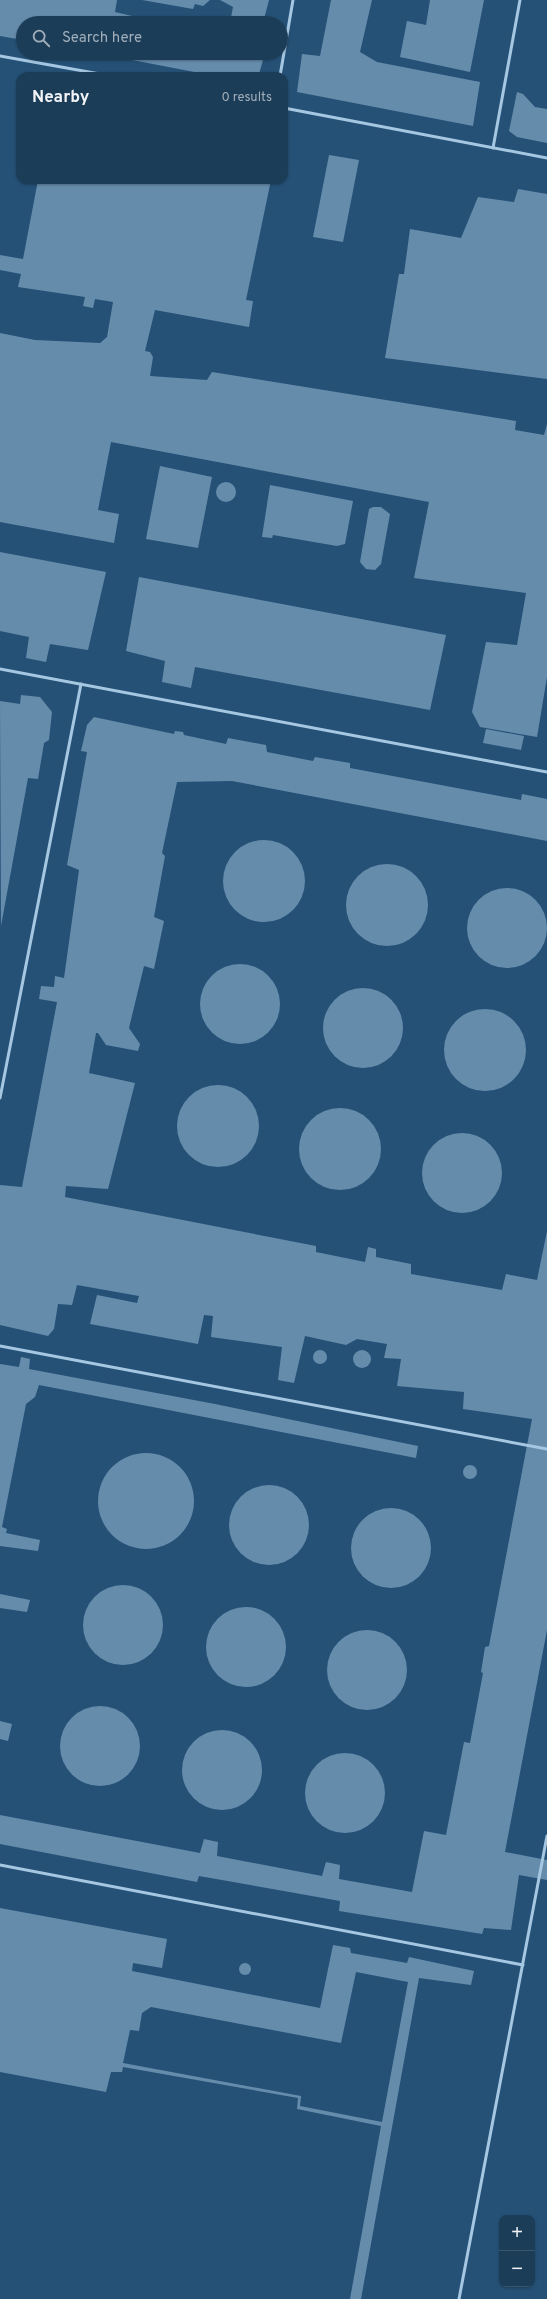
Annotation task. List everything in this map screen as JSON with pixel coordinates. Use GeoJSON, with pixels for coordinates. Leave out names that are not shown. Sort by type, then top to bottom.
{"type":"FeatureCollection","features":[{"type":"Feature","properties":{"kind":"lane"},"geometry":{"type":"LineString","coordinates":[[288,29],[293,0]]}},
{"type":"Feature","properties":{"kind":"lane"},"geometry":{"type":"LineString","coordinates":[[493,148],[520,0]]}},
{"type":"Feature","properties":{"kind":"lane"},"geometry":{"type":"LineString","coordinates":[[0,56],[16,59]]}},
{"type":"Feature","properties":{"kind":"lane"},"geometry":{"type":"LineString","coordinates":[[22,60],[89,72]]}},
{"type":"Feature","properties":{"kind":"lane"},"geometry":{"type":"LineString","coordinates":[[281,72],[283,60]]}},
{"type":"Feature","properties":{"kind":"lane"},"geometry":{"type":"LineString","coordinates":[[288,109],[547,158]]}},
{"type":"Feature","properties":{"kind":"lane"},"geometry":{"type":"LineString","coordinates":[[0,669],[547,772]]}},
{"type":"Feature","properties":{"kind":"lane"},"geometry":{"type":"LineString","coordinates":[[0,1098],[80,684]]}},
{"type":"Feature","properties":{"kind":"lane"},"geometry":{"type":"LineString","coordinates":[[0,1346],[547,1449]]}},
{"type":"Feature","properties":{"kind":"lane"},"geometry":{"type":"LineString","coordinates":[[459,2299],[547,1836]]}},
{"type":"Feature","properties":{"kind":"lane"},"geometry":{"type":"LineString","coordinates":[[0,1865],[523,1965]]}},
{"type":"Feature","properties":{"kind":"building"},"geometry":{"type":"Polygon","coordinates":[[[0,0],[117,0],[115,12],[132,16],[16,16],[16,39],[0,36],[0,0]]]}},
{"type":"Feature","properties":{"kind":"building"},"geometry":{"type":"Polygon","coordinates":[[[142,0],[210,0],[203,6],[195,4],[193,9],[142,0]]]}},
{"type":"Feature","properties":{"kind":"building"},"geometry":{"type":"Polygon","coordinates":[[[220,0],[269,0],[265,16],[231,16],[233,7],[220,0]]]}},
{"type":"Feature","properties":{"kind":"building"},"geometry":{"type":"Polygon","coordinates":[[[331,0],[372,0],[360,52],[377,62],[480,82],[473,126],[297,92],[302,54],[320,56],[331,0]]]}},
{"type":"Feature","properties":{"kind":"building"},"geometry":{"type":"Polygon","coordinates":[[[430,0],[484,0],[470,72],[400,57],[407,21],[426,25],[430,0]]]}},
{"type":"Feature","properties":{"kind":"building"},"geometry":{"type":"Polygon","coordinates":[[[132,60],[263,60],[260,72],[194,72],[132,60]]]}},
{"type":"Feature","properties":{"kind":"building"},"geometry":{"type":"Polygon","coordinates":[[[517,92],[523,94],[535,107],[547,109],[547,143],[517,137],[509,131],[517,92]]]}},
{"type":"Feature","properties":{"kind":"building"},"geometry":{"type":"Polygon","coordinates":[[[329,155],[359,160],[343,242],[313,237],[329,155]]]}},
{"type":"Feature","properties":{"kind":"building"},"geometry":{"type":"Polygon","coordinates":[[[37,184],[270,184],[246,300],[253,301],[249,327],[155,310],[145,351],[150,352],[153,357],[150,376],[207,380],[212,372],[516,421],[515,430],[544,435],[547,424],[547,677],[537,737],[480,727],[472,712],[486,642],[517,645],[526,593],[414,578],[429,502],[111,442],[98,510],[119,514],[114,543],[0,522],[0,333],[35,340],[100,343],[107,337],[113,302],[95,299],[93,308],[83,306],[85,297],[18,287],[21,274],[0,270],[0,255],[23,259],[37,184]]]}},
{"type":"Feature","properties":{"kind":"building"},"geometry":{"type":"Polygon","coordinates":[[[518,189],[547,194],[547,379],[385,358],[399,274],[404,274],[410,229],[461,238],[478,197],[514,202],[518,189]]]}},
{"type":"Feature","properties":{"kind":"building"},"geometry":{"type":"Polygon","coordinates":[[[160,466],[212,477],[198,548],[146,539],[160,466]]]}},
{"type":"Feature","properties":{"kind":"building"},"geometry":{"type":"Polygon","coordinates":[[[226,482],[233,485],[236,492],[233,499],[226,502],[219,499],[216,492],[219,485],[226,482]]]}},
{"type":"Feature","properties":{"kind":"building"},"geometry":{"type":"Polygon","coordinates":[[[270,485],[353,501],[345,544],[337,546],[273,535],[272,538],[262,537],[270,485]]]}},
{"type":"Feature","properties":{"kind":"building"},"geometry":{"type":"Polygon","coordinates":[[[373,507],[381,507],[390,514],[381,564],[375,570],[366,569],[360,562],[369,509],[373,507]]]}},
{"type":"Feature","properties":{"kind":"building"},"geometry":{"type":"Polygon","coordinates":[[[0,552],[106,572],[88,650],[50,644],[46,662],[26,658],[29,637],[0,631],[0,552]]]}},
{"type":"Feature","properties":{"kind":"building"},"geometry":{"type":"Polygon","coordinates":[[[139,577],[446,635],[430,710],[195,667],[191,688],[162,682],[165,661],[126,651],[139,577]]]}},
{"type":"Feature","properties":{"kind":"building"},"geometry":{"type":"Polygon","coordinates":[[[21,695],[40,697],[52,712],[49,740],[44,743],[38,779],[28,778],[1,926],[0,701],[20,704],[21,695]]]}},
{"type":"Feature","properties":{"kind":"building"},"geometry":{"type":"Polygon","coordinates":[[[94,717],[174,734],[175,731],[183,732],[184,735],[226,744],[228,738],[266,745],[267,752],[313,761],[315,757],[350,763],[350,768],[521,800],[522,794],[547,799],[547,841],[232,781],[177,782],[162,853],[165,856],[154,917],[164,921],[154,969],[144,966],[129,1028],[140,1044],[138,1051],[106,1045],[98,1033],[96,1033],[89,1073],[135,1083],[108,1189],[66,1186],[65,1197],[316,1246],[316,1252],[365,1262],[368,1247],[376,1249],[376,1257],[411,1264],[411,1274],[502,1290],[506,1274],[537,1280],[547,1231],[547,1630],[505,1852],[547,1860],[547,1880],[519,1875],[511,1930],[484,1928],[482,1934],[339,1911],[340,1901],[199,1876],[197,1882],[0,1844],[0,1815],[200,1853],[204,1839],[218,1842],[217,1856],[322,1876],[326,1862],[340,1865],[339,1879],[412,1892],[424,1831],[446,1835],[464,1742],[470,1743],[483,1673],[481,1672],[485,1647],[489,1646],[532,1419],[463,1409],[464,1392],[397,1386],[401,1359],[384,1358],[387,1344],[357,1339],[346,1345],[305,1336],[294,1383],[278,1380],[282,1347],[211,1337],[213,1316],[204,1315],[198,1344],[90,1324],[97,1295],[137,1303],[139,1296],[77,1285],[72,1305],[58,1304],[54,1329],[48,1336],[0,1325],[0,1185],[22,1187],[57,1002],[39,999],[41,986],[54,987],[55,976],[64,978],[79,870],[67,865],[87,752],[81,751],[87,725],[94,717]]]}},
{"type":"Feature","properties":{"kind":"building"},"geometry":{"type":"Polygon","coordinates":[[[486,729],[524,736],[521,750],[483,743],[486,729]]]}},
{"type":"Feature","properties":{"kind":"building"},"geometry":{"type":"Polygon","coordinates":[[[264,840],[280,844],[293,852],[301,865],[305,881],[301,897],[293,910],[280,918],[264,922],[248,918],[235,910],[227,897],[223,881],[227,865],[235,852],[248,844],[264,840]]]}},
{"type":"Feature","properties":{"kind":"building"},"geometry":{"type":"Polygon","coordinates":[[[387,864],[403,867],[416,876],[425,889],[428,905],[425,921],[416,934],[403,943],[387,946],[371,943],[358,934],[349,921],[346,905],[349,889],[358,876],[371,867],[387,864]]]}},
{"type":"Feature","properties":{"kind":"building"},"geometry":{"type":"Polygon","coordinates":[[[507,888],[522,891],[535,900],[544,913],[547,928],[544,943],[535,956],[522,965],[507,968],[492,965],[479,956],[470,943],[467,928],[470,913],[479,900],[492,891],[507,888]]]}},
{"type":"Feature","properties":{"kind":"building"},"geometry":{"type":"Polygon","coordinates":[[[232,964],[248,964],[269,975],[280,996],[280,1012],[269,1033],[248,1044],[232,1044],[218,1038],[211,1033],[206,1026],[200,1012],[200,996],[206,982],[211,975],[218,970],[232,964]]]}},
{"type":"Feature","properties":{"kind":"building"},"geometry":{"type":"Polygon","coordinates":[[[363,988],[378,991],[391,1000],[400,1013],[403,1028],[400,1043],[391,1056],[378,1065],[363,1068],[348,1065],[335,1056],[326,1043],[323,1028],[326,1013],[335,1000],[348,991],[363,988]]]}},
{"type":"Feature","properties":{"kind":"building"},"geometry":{"type":"Polygon","coordinates":[[[485,1009],[501,1012],[514,1021],[523,1034],[526,1050],[523,1066],[514,1079],[501,1088],[485,1091],[469,1088],[456,1079],[447,1066],[444,1050],[447,1034],[456,1021],[469,1012],[485,1009]]]}},
{"type":"Feature","properties":{"kind":"building"},"geometry":{"type":"Polygon","coordinates":[[[218,1085],[234,1088],[247,1097],[256,1110],[259,1126],[256,1142],[247,1155],[234,1164],[218,1167],[202,1164],[189,1155],[180,1142],[177,1126],[180,1110],[189,1097],[202,1088],[218,1085]]]}},
{"type":"Feature","properties":{"kind":"building"},"geometry":{"type":"Polygon","coordinates":[[[340,1108],[356,1111],[369,1120],[378,1133],[381,1149],[378,1165],[369,1178],[356,1187],[340,1190],[324,1187],[311,1178],[302,1165],[299,1149],[302,1133],[311,1120],[324,1111],[340,1108]]]}},
{"type":"Feature","properties":{"kind":"building"},"geometry":{"type":"Polygon","coordinates":[[[462,1133],[477,1136],[490,1145],[499,1158],[502,1173],[499,1188],[490,1201],[477,1210],[462,1213],[447,1210],[434,1201],[425,1188],[422,1173],[425,1158],[434,1145],[447,1136],[462,1133]]]}},
{"type":"Feature","properties":{"kind":"building"},"geometry":{"type":"Polygon","coordinates":[[[320,1350],[325,1352],[327,1357],[325,1362],[320,1364],[315,1362],[313,1357],[315,1352],[320,1350]]]}},
{"type":"Feature","properties":{"kind":"building"},"geometry":{"type":"Polygon","coordinates":[[[362,1350],[368,1353],[371,1359],[368,1365],[362,1368],[356,1365],[353,1359],[356,1353],[362,1350]]]}},
{"type":"Feature","properties":{"kind":"building"},"geometry":{"type":"Polygon","coordinates":[[[21,1357],[30,1359],[29,1369],[215,1404],[418,1446],[416,1458],[39,1385],[35,1397],[26,1404],[2,1527],[7,1529],[6,1533],[40,1540],[38,1551],[0,1546],[0,1364],[19,1367],[21,1357]]]}},
{"type":"Feature","properties":{"kind":"building"},"geometry":{"type":"Polygon","coordinates":[[[146,1453],[164,1457],[173,1461],[180,1467],[186,1474],[190,1483],[194,1501],[190,1519],[186,1528],[180,1535],[173,1541],[164,1545],[146,1549],[128,1545],[119,1541],[112,1535],[106,1528],[102,1519],[98,1501],[102,1483],[106,1474],[112,1467],[119,1461],[128,1457],[146,1453]]]}},
{"type":"Feature","properties":{"kind":"building"},"geometry":{"type":"Polygon","coordinates":[[[470,1465],[475,1467],[477,1472],[475,1477],[470,1479],[465,1477],[463,1472],[465,1467],[470,1465]]]}},
{"type":"Feature","properties":{"kind":"building"},"geometry":{"type":"Polygon","coordinates":[[[269,1485],[284,1488],[297,1497],[306,1510],[309,1525],[306,1540],[297,1553],[284,1562],[269,1565],[254,1562],[241,1553],[232,1540],[229,1525],[232,1510],[241,1497],[254,1488],[269,1485]]]}},
{"type":"Feature","properties":{"kind":"building"},"geometry":{"type":"Polygon","coordinates":[[[391,1508],[406,1511],[419,1520],[428,1533],[431,1548],[428,1563],[419,1576],[406,1585],[391,1588],[376,1585],[363,1576],[354,1563],[351,1548],[354,1533],[363,1520],[376,1511],[391,1508]]]}},
{"type":"Feature","properties":{"kind":"building"},"geometry":{"type":"Polygon","coordinates":[[[123,1585],[138,1588],[151,1597],[160,1610],[163,1625],[160,1640],[151,1653],[138,1662],[123,1665],[108,1662],[95,1653],[86,1640],[83,1625],[86,1610],[95,1597],[108,1588],[123,1585]]]}},
{"type":"Feature","properties":{"kind":"building"},"geometry":{"type":"Polygon","coordinates":[[[0,1594],[30,1600],[27,1612],[0,1608],[0,1594]]]}},
{"type":"Feature","properties":{"kind":"building"},"geometry":{"type":"Polygon","coordinates":[[[246,1607],[261,1610],[274,1619],[283,1632],[286,1647],[283,1662],[274,1675],[261,1684],[246,1687],[231,1684],[218,1675],[209,1662],[206,1647],[209,1632],[218,1619],[231,1610],[246,1607]]]}},
{"type":"Feature","properties":{"kind":"building"},"geometry":{"type":"Polygon","coordinates":[[[367,1630],[382,1633],[395,1642],[404,1655],[407,1670],[404,1685],[395,1698],[382,1707],[367,1710],[352,1707],[339,1698],[330,1685],[327,1670],[330,1655],[339,1642],[352,1633],[367,1630]]]}},
{"type":"Feature","properties":{"kind":"building"},"geometry":{"type":"Polygon","coordinates":[[[100,1706],[115,1709],[128,1718],[137,1731],[140,1746],[137,1761],[128,1774],[115,1783],[100,1786],[85,1783],[72,1774],[63,1761],[60,1746],[63,1731],[72,1718],[85,1709],[100,1706]]]}},
{"type":"Feature","properties":{"kind":"building"},"geometry":{"type":"Polygon","coordinates":[[[0,1721],[12,1724],[8,1741],[0,1739],[0,1721]]]}},
{"type":"Feature","properties":{"kind":"building"},"geometry":{"type":"Polygon","coordinates":[[[222,1730],[237,1733],[250,1742],[259,1755],[262,1770],[259,1785],[250,1798],[237,1807],[222,1810],[207,1807],[194,1798],[185,1785],[182,1770],[185,1755],[194,1742],[207,1733],[222,1730]]]}},
{"type":"Feature","properties":{"kind":"building"},"geometry":{"type":"Polygon","coordinates":[[[337,1753],[353,1753],[374,1764],[385,1785],[385,1801],[374,1822],[353,1833],[337,1833],[323,1827],[316,1822],[311,1815],[305,1801],[305,1785],[311,1771],[316,1764],[323,1759],[337,1753]]]}},
{"type":"Feature","properties":{"kind":"building"},"geometry":{"type":"Polygon","coordinates":[[[0,1908],[167,1939],[162,1968],[133,1963],[132,1971],[320,2008],[333,1945],[350,1948],[351,1953],[407,1963],[409,1957],[474,1971],[471,1985],[419,1978],[361,2299],[350,2299],[381,2126],[297,2109],[298,2098],[123,2067],[122,2072],[111,2072],[106,2092],[0,2072],[0,1908]],[[356,1972],[341,2043],[151,2007],[142,2013],[139,2031],[130,2030],[123,2063],[301,2096],[300,2106],[382,2122],[408,1982],[356,1972]]]}},
{"type":"Feature","properties":{"kind":"building"},"geometry":{"type":"Polygon","coordinates":[[[247,1963],[250,1964],[250,1974],[243,1975],[240,1974],[239,1967],[240,1964],[247,1963]]]}}]}
